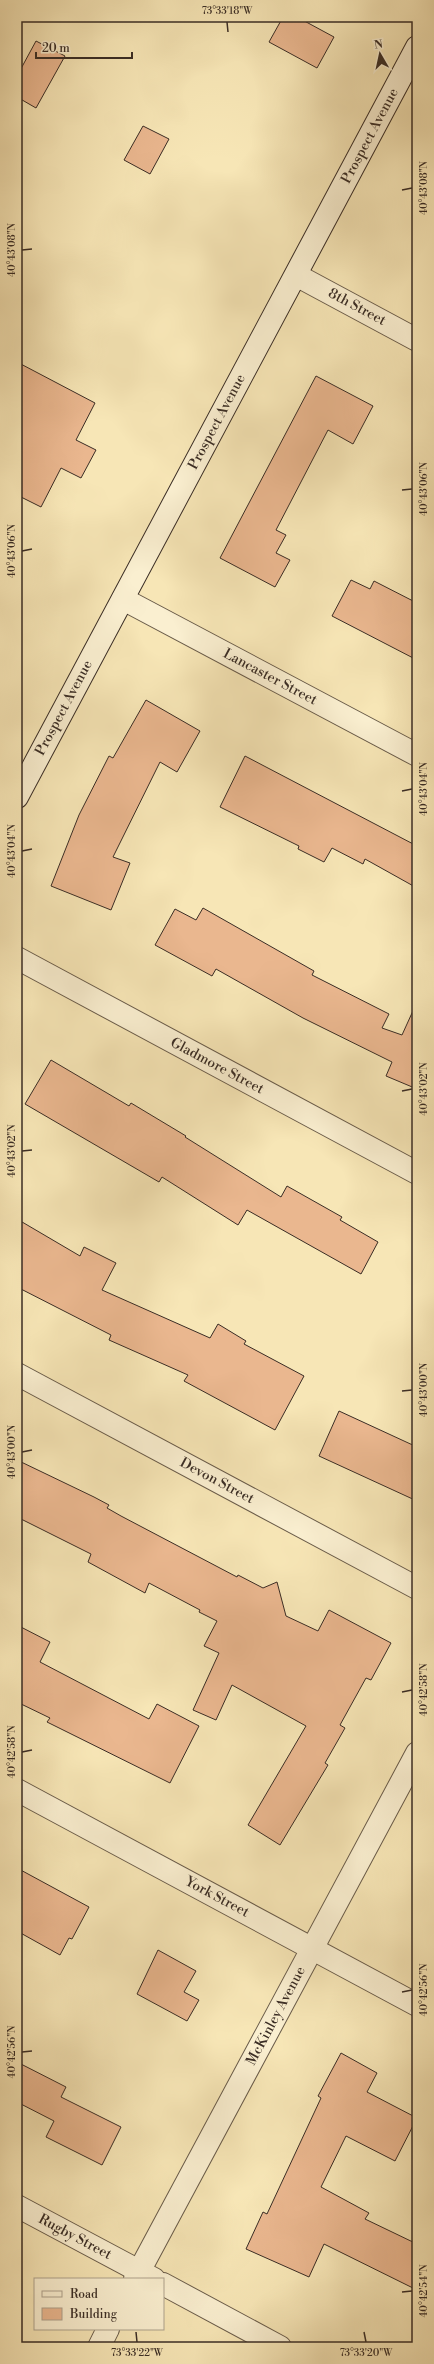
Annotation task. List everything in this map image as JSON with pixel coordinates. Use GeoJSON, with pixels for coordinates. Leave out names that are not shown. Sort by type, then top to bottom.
{"type":"FeatureCollection","features":[{"type":"Feature","properties":{"kind":"street","name":"Prospect Avenue"},"geometry":{"type":"LineString","coordinates":[[17,797],[417,47]]}},
{"type":"Feature","properties":{"kind":"street","name":"8th Street"},"geometry":{"type":"LineString","coordinates":[[296,275],[417,340]]}},
{"type":"Feature","properties":{"kind":"street","name":"Lancaster Street"},"geometry":{"type":"LineString","coordinates":[[122,599],[417,756]]}},
{"type":"Feature","properties":{"kind":"street","name":"Gladmore Street"},"geometry":{"type":"LineString","coordinates":[[17,958],[417,1173]]}},
{"type":"Feature","properties":{"kind":"street","name":"Devon Street"},"geometry":{"type":"LineString","coordinates":[[17,1374],[417,1588]]}},
{"type":"Feature","properties":{"kind":"street","name":"McKinley Avenue"},"geometry":{"type":"LineString","coordinates":[[143,2276],[312,1949],[417,1753]]}},
{"type":"Feature","properties":{"kind":"street","name":"York Street"},"geometry":{"type":"LineString","coordinates":[[17,1790],[417,2005]]}},
{"type":"Feature","properties":{"kind":"street","name":"Rugby Street"},"geometry":{"type":"LineString","coordinates":[[17,2206],[143,2276]]}},
{"type":"Feature","properties":{"kind":"street"},"geometry":{"type":"LineString","coordinates":[[164,2285],[280,2347]]}},
{"type":"Feature","properties":{"kind":"street"},"geometry":{"type":"LineString","coordinates":[[99,2347],[108,2330]]}},
{"type":"Feature","properties":{"kind":"building"},"geometry":{"type":"Polygon","coordinates":[[[283,17],[297,17],[334,37],[317,68],[269,42],[283,17]]]}},
{"type":"Feature","properties":{"kind":"building"},"geometry":{"type":"Polygon","coordinates":[[[36,41],[65,56],[36,108],[17,97],[17,76],[36,41]]]}},
{"type":"Feature","properties":{"kind":"building"},"geometry":{"type":"Polygon","coordinates":[[[143,126],[169,139],[150,174],[124,160],[143,126]]]}},
{"type":"Feature","properties":{"kind":"building"},"geometry":{"type":"Polygon","coordinates":[[[17,362],[95,403],[76,440],[96,450],[81,478],[61,468],[41,507],[17,495],[17,362]]]}},
{"type":"Feature","properties":{"kind":"building"},"geometry":{"type":"Polygon","coordinates":[[[316,376],[373,406],[353,444],[328,430],[276,530],[286,535],[276,553],[290,560],[275,587],[220,558],[316,376]]]}},
{"type":"Feature","properties":{"kind":"building"},"geometry":{"type":"Polygon","coordinates":[[[351,580],[370,589],[374,581],[417,603],[417,660],[332,616],[351,580]]]}},
{"type":"Feature","properties":{"kind":"building"},"geometry":{"type":"Polygon","coordinates":[[[146,700],[200,731],[177,772],[160,762],[113,857],[130,863],[111,910],[51,886],[79,815],[109,756],[113,758],[146,700]]]}},
{"type":"Feature","properties":{"kind":"building"},"geometry":{"type":"Polygon","coordinates":[[[245,756],[417,846],[417,888],[365,859],[363,864],[332,848],[324,862],[298,849],[299,846],[220,807],[245,756]]]}},
{"type":"Feature","properties":{"kind":"building"},"geometry":{"type":"Polygon","coordinates":[[[203,908],[314,971],[312,975],[389,1014],[382,1028],[402,1035],[417,1002],[417,1089],[386,1076],[392,1062],[303,1018],[216,969],[212,976],[155,945],[175,909],[196,920],[203,908]]]}},
{"type":"Feature","properties":{"kind":"building"},"geometry":{"type":"Polygon","coordinates":[[[51,1060],[129,1106],[131,1103],[186,1136],[185,1137],[281,1197],[287,1186],[342,1217],[340,1220],[378,1242],[361,1274],[247,1210],[238,1225],[162,1177],[159,1182],[25,1104],[51,1060]]]}},
{"type":"Feature","properties":{"kind":"building"},"geometry":{"type":"Polygon","coordinates":[[[17,1219],[80,1256],[84,1247],[116,1263],[102,1290],[210,1338],[218,1324],[246,1341],[244,1344],[304,1376],[275,1430],[184,1381],[188,1375],[109,1340],[111,1335],[17,1287],[17,1219]]]}},
{"type":"Feature","properties":{"kind":"building"},"geometry":{"type":"Polygon","coordinates":[[[339,1411],[417,1447],[417,1501],[319,1456],[339,1411]]]}},
{"type":"Feature","properties":{"kind":"building"},"geometry":{"type":"Polygon","coordinates":[[[17,1460],[94,1497],[109,1505],[107,1508],[121,1516],[237,1577],[238,1575],[263,1588],[277,1582],[286,1616],[318,1631],[329,1610],[391,1643],[371,1680],[366,1678],[340,1725],[345,1728],[325,1763],[328,1765],[280,1845],[248,1825],[306,1726],[232,1685],[216,1720],[193,1710],[219,1653],[204,1646],[217,1621],[199,1612],[200,1610],[149,1583],[145,1593],[88,1562],[91,1554],[17,1517],[17,1460]]]}},
{"type":"Feature","properties":{"kind":"building"},"geometry":{"type":"Polygon","coordinates":[[[17,1625],[50,1642],[40,1662],[149,1719],[157,1704],[199,1726],[170,1783],[47,1722],[50,1718],[19,1703],[17,1707],[17,1625]]]}},
{"type":"Feature","properties":{"kind":"building"},"geometry":{"type":"Polygon","coordinates":[[[17,1868],[89,1907],[72,1939],[69,1938],[60,1955],[17,1931],[17,1868]]]}},
{"type":"Feature","properties":{"kind":"building"},"geometry":{"type":"Polygon","coordinates":[[[158,1950],[196,1971],[184,1992],[199,2000],[187,2021],[137,1994],[158,1950]]]}},
{"type":"Feature","properties":{"kind":"building"},"geometry":{"type":"Polygon","coordinates":[[[341,2053],[377,2073],[367,2092],[417,2118],[395,2161],[346,2136],[321,2187],[369,2213],[365,2219],[417,2244],[417,2290],[324,2244],[309,2277],[246,2249],[263,2212],[267,2214],[321,2098],[318,2096],[341,2053]]]}},
{"type":"Feature","properties":{"kind":"building"},"geometry":{"type":"Polygon","coordinates":[[[17,2062],[66,2087],[61,2097],[121,2127],[102,2165],[46,2137],[54,2121],[17,2102],[17,2062]]]}}]}
